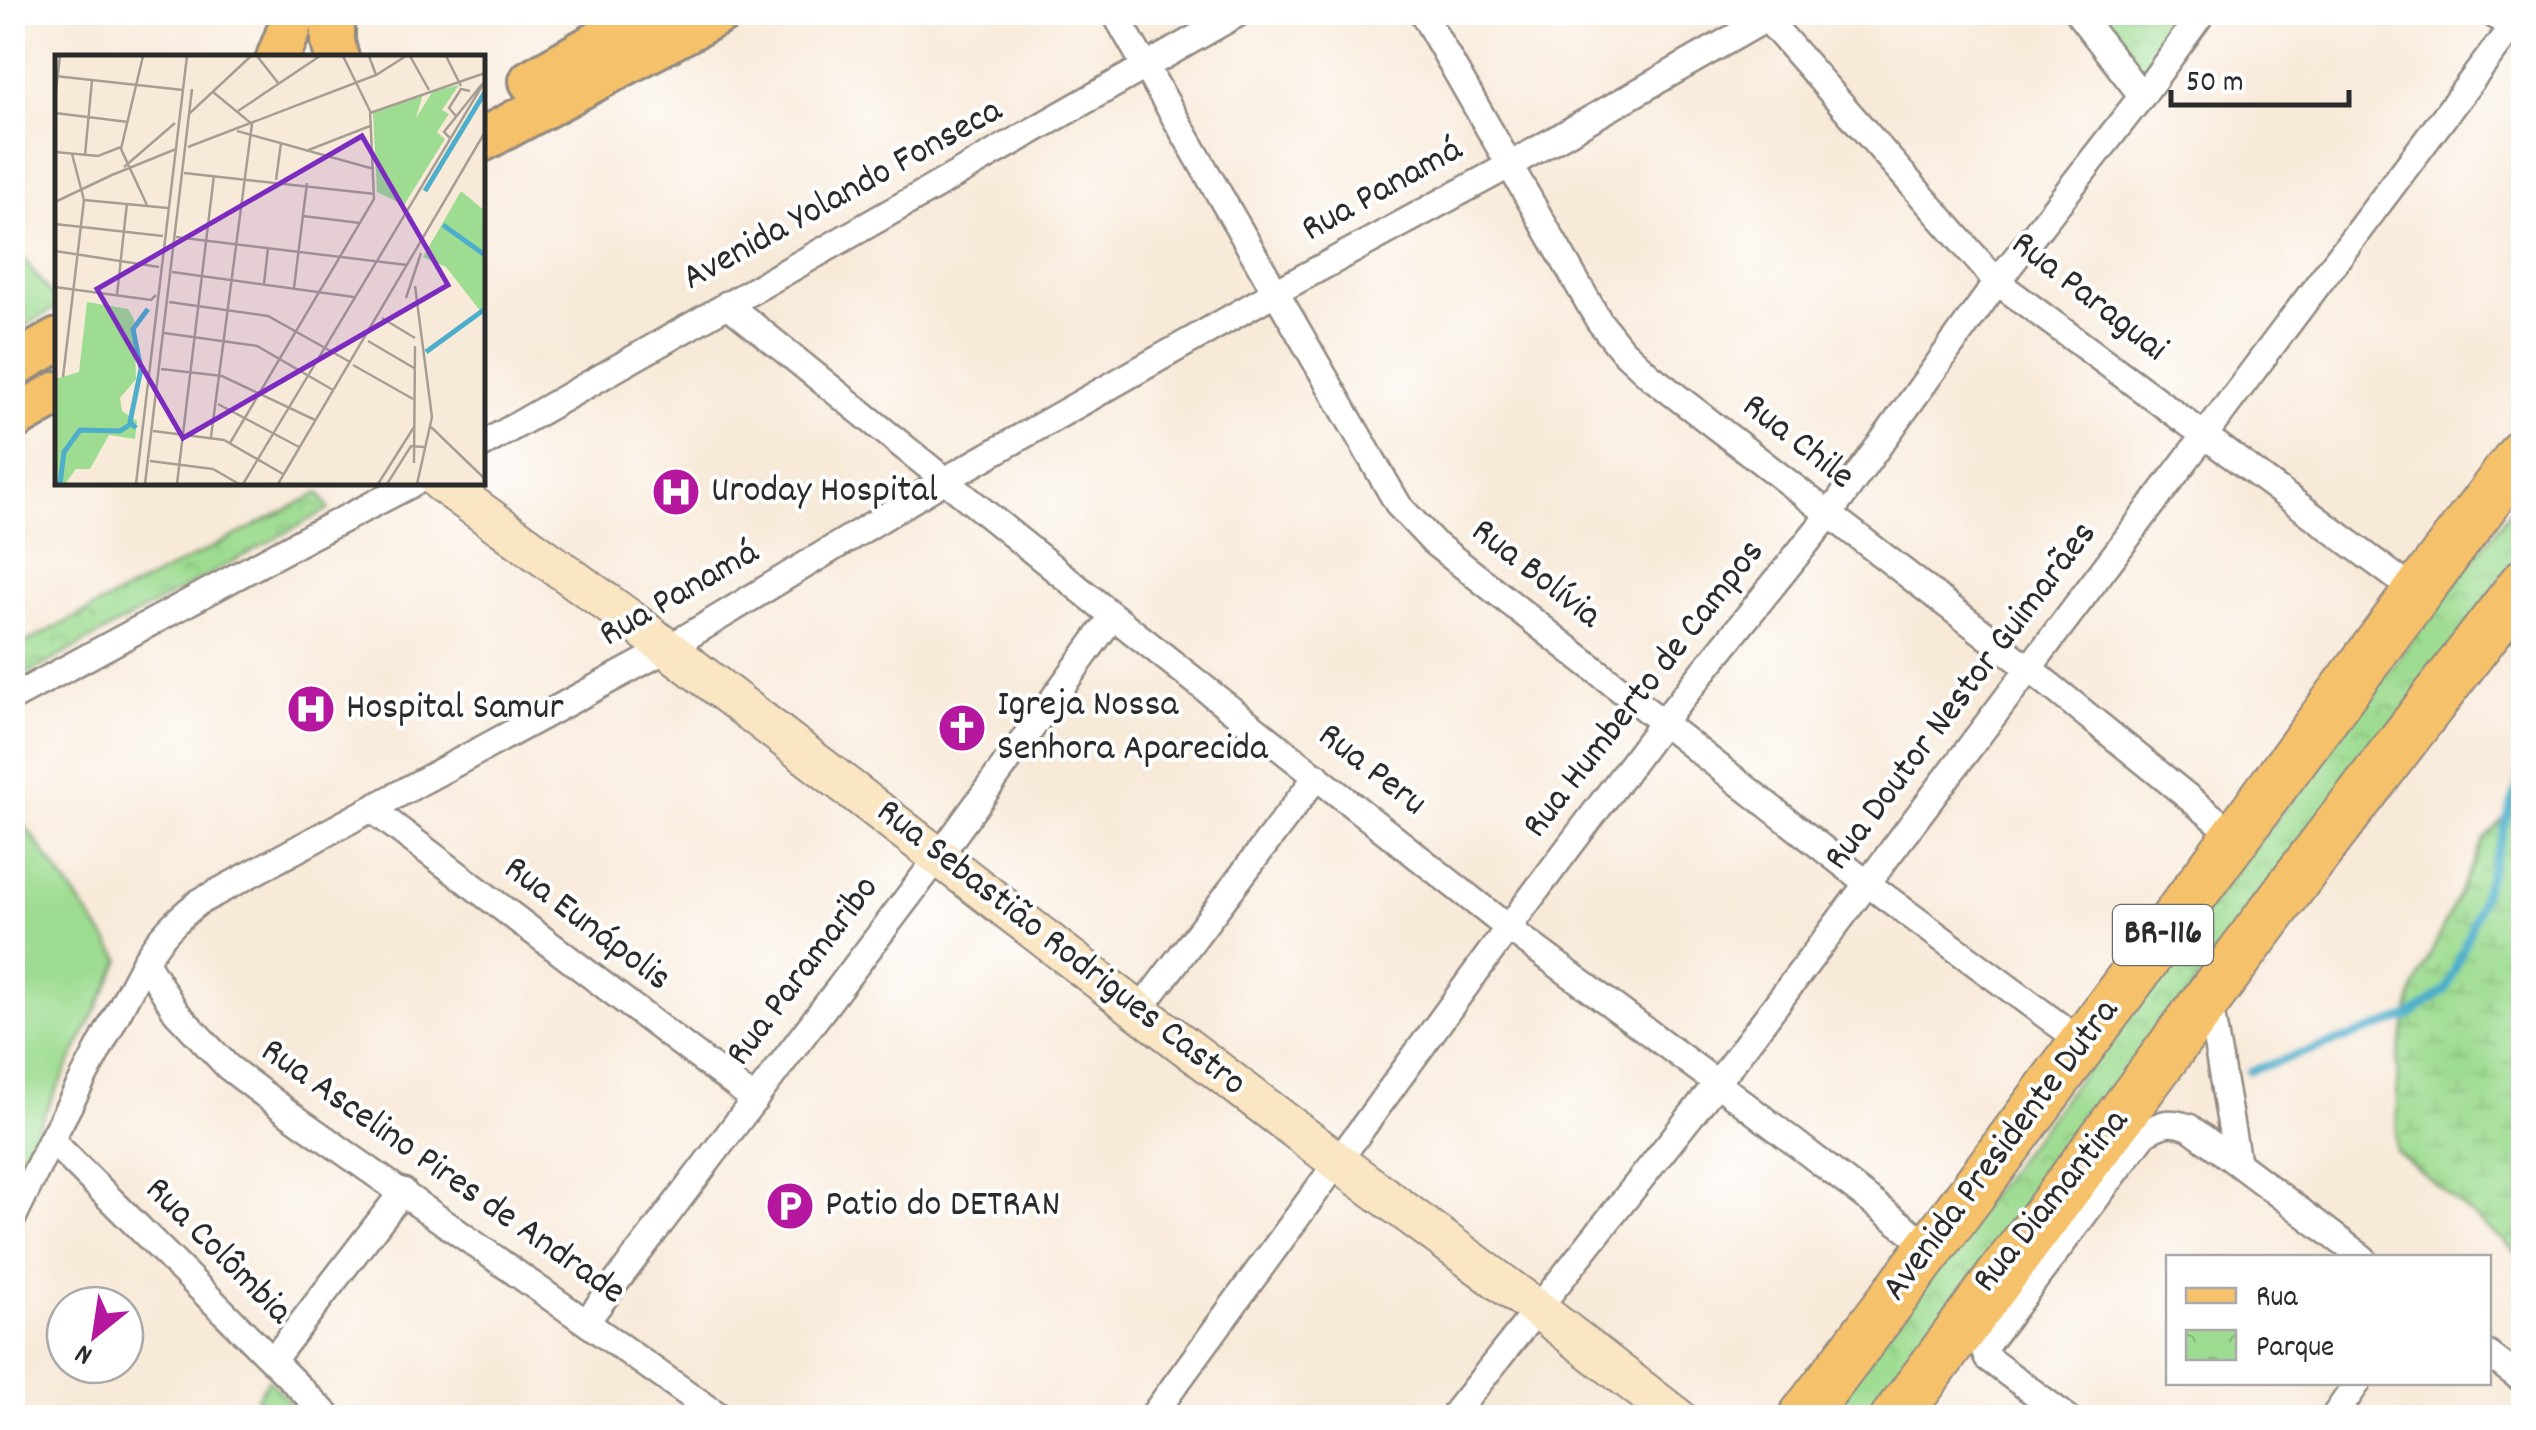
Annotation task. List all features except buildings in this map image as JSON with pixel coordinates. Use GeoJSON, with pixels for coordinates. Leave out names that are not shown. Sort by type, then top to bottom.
{"type":"FeatureCollection","features":[{"type":"Feature","properties":{"kind":"highway","name":"Avenida Presidente Dutra"},"geometry":{"type":"LineString","coordinates":[[1802,1418],[2524,451]]}},
{"type":"Feature","properties":{"kind":"highway","name":"Avenida Presidente Dutra"},"geometry":{"type":"LineString","coordinates":[[1895,1418],[2310,862],[2524,583]]}},
{"type":"Feature","properties":{"kind":"main road"},"geometry":{"type":"LineString","coordinates":[[279,55],[296,12]]}},
{"type":"Feature","properties":{"kind":"main road"},"geometry":{"type":"LineString","coordinates":[[333,12],[337,55]]}},
{"type":"Feature","properties":{"kind":"main road"},"geometry":{"type":"LineString","coordinates":[[485,106],[606,24],[653,12]]}},
{"type":"Feature","properties":{"kind":"main road"},"geometry":{"type":"LineString","coordinates":[[485,138],[721,12]]}},
{"type":"Feature","properties":{"kind":"main road"},"geometry":{"type":"LineString","coordinates":[[12,366],[55,342]]}},
{"type":"Feature","properties":{"kind":"main road"},"geometry":{"type":"LineString","coordinates":[[12,419],[55,395]]}},
{"type":"Feature","properties":{"kind":"street","name":"Rua Bolívia"},"geometry":{"type":"LineString","coordinates":[[1114,12],[1399,506],[1414,525],[1868,884],[2083,1044]]}},
{"type":"Feature","properties":{"kind":"street","name":"Avenida Yolando Fonseca"},"geometry":{"type":"LineString","coordinates":[[485,443],[1241,12]]}},
{"type":"Feature","properties":{"kind":"street","name":"Rua Chile"},"geometry":{"type":"LineString","coordinates":[[1422,12],[1599,322],[1622,350],[1665,388],[2030,669],[2236,836]]}},
{"type":"Feature","properties":{"kind":"street"},"geometry":{"type":"LineString","coordinates":[[2078,12],[2142,96]]}},
{"type":"Feature","properties":{"kind":"street","name":"Rua Humberto de Campos"},"geometry":{"type":"LineString","coordinates":[[1150,1418],[1508,928],[1663,722],[1829,515],[1997,282],[2203,12]]}},
{"type":"Feature","properties":{"kind":"street","name":"Rua Panamá"},"geometry":{"type":"LineString","coordinates":[[12,1220],[144,961],[173,922],[200,902],[667,649],[945,480],[1276,292],[1510,165],[1768,15]]}},
{"type":"Feature","properties":{"kind":"street","name":"Rua Paraguai"},"geometry":{"type":"LineString","coordinates":[[1768,15],[1997,282],[2416,592]]}},
{"type":"Feature","properties":{"kind":"street","name":"Rua Doutor Nestor Guimarães"},"geometry":{"type":"LineString","coordinates":[[1450,1418],[1718,1083],[2512,23]]}},
{"type":"Feature","properties":{"kind":"street","name":"Rua Peru"},"geometry":{"type":"LineString","coordinates":[[727,304],[1508,928],[1932,1248]]}},
{"type":"Feature","properties":{"kind":"street"},"geometry":{"type":"LineString","coordinates":[[12,698],[410,485]]}},
{"type":"Feature","properties":{"kind":"street","name":"Rua Sebastião Rodrigues Castro"},"geometry":{"type":"LineString","coordinates":[[444,485],[667,649],[1678,1418]]}},
{"type":"Feature","properties":{"kind":"street","name":"Rua Paramaribo"},"geometry":{"type":"LineString","coordinates":[[586,1322],[938,856],[1113,616]]}},
{"type":"Feature","properties":{"kind":"street"},"geometry":{"type":"LineString","coordinates":[[1139,1011],[1316,776]]}},
{"type":"Feature","properties":{"kind":"street","name":"Rua Eunápolis"},"geometry":{"type":"LineString","coordinates":[[373,810],[755,1100]]}},
{"type":"Feature","properties":{"kind":"street","name":"Rua Ascelino Pires de Andrade"},"geometry":{"type":"LineString","coordinates":[[144,961],[176,1012],[228,1066],[290,1114],[722,1418]]}},
{"type":"Feature","properties":{"kind":"street"},"geometry":{"type":"LineString","coordinates":[[2208,1000],[2237,1161]]}},
{"type":"Feature","properties":{"kind":"street","name":"Rua Diamantina"},"geometry":{"type":"LineString","coordinates":[[2068,1418],[1987,1358],[1984,1348],[2146,1132],[2171,1122],[2189,1127],[2359,1255]]}},
{"type":"Feature","properties":{"kind":"street","name":"Rua Colômbia"},"geometry":{"type":"LineString","coordinates":[[51,1140],[330,1418]]}},
{"type":"Feature","properties":{"kind":"street"},"geometry":{"type":"LineString","coordinates":[[273,1360],[403,1191]]}},
{"type":"Feature","properties":{"kind":"street"},"geometry":{"type":"LineString","coordinates":[[2491,1356],[2524,1381]]}},
{"type":"Feature","properties":{"kind":"street"},"geometry":{"type":"LineString","coordinates":[[2332,1418],[2356,1385]]}},
{"type":"Feature","properties":{"kind":"green space"},"geometry":{"type":"Polygon","coordinates":[[[2087,13],[2194,13],[2152,71],[2140,74],[2087,13]]]}},
{"type":"Feature","properties":{"kind":"green space"},"geometry":{"type":"Polygon","coordinates":[[[13,245],[55,300],[55,308],[13,333],[13,245]]]}},
{"type":"Feature","properties":{"kind":"green space"},"geometry":{"type":"Polygon","coordinates":[[[319,493],[329,509],[13,682],[13,649],[319,493]]]}},
{"type":"Feature","properties":{"kind":"green space"},"geometry":{"type":"Polygon","coordinates":[[[2523,494],[2523,548],[1867,1417],[1820,1418],[2523,494]]]}},
{"type":"Feature","properties":{"kind":"green space"},"geometry":{"type":"Polygon","coordinates":[[[2523,799],[2523,1258],[2396,1151],[2398,1057],[2414,990],[2484,839],[2523,799]]]}},
{"type":"Feature","properties":{"kind":"green space"},"geometry":{"type":"Polygon","coordinates":[[[12,809],[121,960],[13,1177],[12,809]]]}},
{"type":"Feature","properties":{"kind":"green space"},"geometry":{"type":"Polygon","coordinates":[[[268,1379],[304,1417],[246,1417],[268,1379]]]}},
{"type":"Feature","properties":{"kind":"waterway"},"geometry":{"type":"LineString","coordinates":[[2250,1071],[2408,1017],[2446,990],[2488,879],[2524,765]]}},
{"type":"Feature","properties":{"kind":"place","name":"Uroday Hospital"},"geometry":{"type":"Point","coordinates":[676,492]}},
{"type":"Feature","properties":{"kind":"place","name":"Hospital Samur"},"geometry":{"type":"Point","coordinates":[311,709]}},
{"type":"Feature","properties":{"kind":"place","name":"Igreja Nossa Senhora Aparecida"},"geometry":{"type":"Point","coordinates":[962,728]}},
{"type":"Feature","properties":{"kind":"place","name":"Patio do DETRAN"},"geometry":{"type":"Point","coordinates":[790,1206]}}]}
